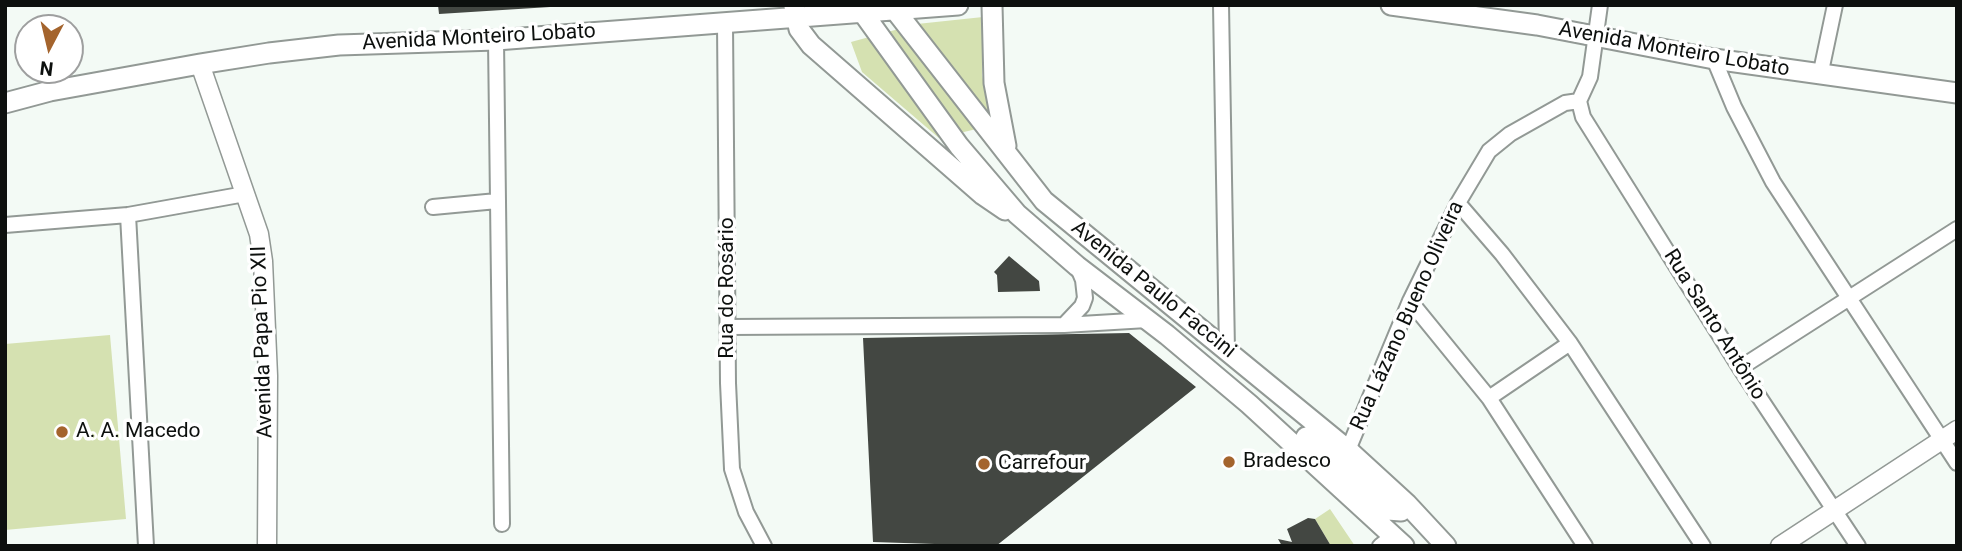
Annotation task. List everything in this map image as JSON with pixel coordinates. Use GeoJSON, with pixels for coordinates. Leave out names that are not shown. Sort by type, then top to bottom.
{"type":"FeatureCollection","features":[{"type":"Feature","properties":{"kind":"main road","name":"Avenida Monteiro Lobato"},"geometry":{"type":"LineString","coordinates":[[5,103],[50,91],[200,64],[339,45],[496,40],[725,24],[794,11],[958,5]]}},
{"type":"Feature","properties":{"kind":"main road"},"geometry":{"type":"LineString","coordinates":[[992,5],[994,83],[1010,158]]}},
{"type":"Feature","properties":{"kind":"main road","name":"Avenida Monteiro Lobato"},"geometry":{"type":"LineString","coordinates":[[1391,5],[1537,25],[1820,76],[1957,93]]}},
{"type":"Feature","properties":{"kind":"main road","name":"Avenida Paulo Faccini"},"geometry":{"type":"LineString","coordinates":[[893,7],[1044,201],[1348,450],[1407,504],[1446,546]]}},
{"type":"Feature","properties":{"kind":"main road","name":"Avenida Paulo Faccini"},"geometry":{"type":"LineString","coordinates":[[860,9],[959,146],[1017,214],[1077,266],[1167,335],[1249,404],[1393,542]]}},
{"type":"Feature","properties":{"kind":"main road"},"geometry":{"type":"LineString","coordinates":[[794,11],[799,29],[811,45],[990,201],[1008,212],[1017,214]]}},
{"type":"Feature","properties":{"kind":"main road"},"geometry":{"type":"LineString","coordinates":[[1167,335],[1176,329],[1182,329],[1240,374],[1251,380],[1266,382]]}},
{"type":"Feature","properties":{"kind":"main road"},"geometry":{"type":"LineString","coordinates":[[1249,404],[1266,407],[1277,414],[1388,510],[1397,512],[1407,504]]}},
{"type":"Feature","properties":{"kind":"street"},"geometry":{"type":"LineString","coordinates":[[1221,5],[1227,350]]}},
{"type":"Feature","properties":{"kind":"street"},"geometry":{"type":"LineString","coordinates":[[1580,101],[1590,77],[1600,5]]}},
{"type":"Feature","properties":{"kind":"street"},"geometry":{"type":"LineString","coordinates":[[1820,76],[1835,5]]}},
{"type":"Feature","properties":{"kind":"street","name":"Rua do Rosário"},"geometry":{"type":"LineString","coordinates":[[725,24],[732,468],[746,512],[764,546]]}},
{"type":"Feature","properties":{"kind":"street"},"geometry":{"type":"LineString","coordinates":[[496,40],[502,524]]}},
{"type":"Feature","properties":{"kind":"street"},"geometry":{"type":"LineString","coordinates":[[1714,59],[1754,149],[1957,463]]}},
{"type":"Feature","properties":{"kind":"street","name":"Avenida Papa Pio XII"},"geometry":{"type":"LineString","coordinates":[[200,64],[259,234],[263,261],[268,376],[267,546]]}},
{"type":"Feature","properties":{"kind":"street","name":"Rua Lázano Bueno Oliveira"},"geometry":{"type":"LineString","coordinates":[[1348,450],[1410,301],[1458,202],[1489,151],[1510,134],[1565,103],[1580,101]]}},
{"type":"Feature","properties":{"kind":"street","name":"Rua Santo Antônio"},"geometry":{"type":"LineString","coordinates":[[1580,101],[1583,117],[1740,368],[1858,546]]}},
{"type":"Feature","properties":{"kind":"street"},"geometry":{"type":"LineString","coordinates":[[5,225],[128,215],[245,194]]}},
{"type":"Feature","properties":{"kind":"street"},"geometry":{"type":"LineString","coordinates":[[433,207],[497,201]]}},
{"type":"Feature","properties":{"kind":"street"},"geometry":{"type":"LineString","coordinates":[[1458,202],[1502,254],[1570,343],[1703,546]]}},
{"type":"Feature","properties":{"kind":"street"},"geometry":{"type":"LineString","coordinates":[[128,215],[146,546]]}},
{"type":"Feature","properties":{"kind":"street"},"geometry":{"type":"LineString","coordinates":[[1740,368],[1957,229]]}},
{"type":"Feature","properties":{"kind":"street"},"geometry":{"type":"LineString","coordinates":[[1064,325],[1082,306],[1085,298],[1083,280],[1077,266]]}},
{"type":"Feature","properties":{"kind":"street"},"geometry":{"type":"LineString","coordinates":[[1410,301],[1489,398],[1585,546]]}},
{"type":"Feature","properties":{"kind":"street"},"geometry":{"type":"LineString","coordinates":[[729,327],[1064,325],[1147,320]]}},
{"type":"Feature","properties":{"kind":"street"},"geometry":{"type":"LineString","coordinates":[[1489,398],[1570,343]]}},
{"type":"Feature","properties":{"kind":"street"},"geometry":{"type":"LineString","coordinates":[[1780,546],[1957,430]]}},
{"type":"Feature","properties":{"kind":"green space"},"geometry":{"type":"Polygon","coordinates":[[[983,17],[982,75],[993,125],[939,138],[862,72],[851,42],[917,24],[983,17]]]}},
{"type":"Feature","properties":{"kind":"green space","name":"A. A. Macedo"},"geometry":{"type":"Polygon","coordinates":[[[110,335],[126,519],[5,530],[5,344],[110,335]]]}},
{"type":"Feature","properties":{"kind":"green space"},"geometry":{"type":"Polygon","coordinates":[[[1330,509],[1355,546],[1331,546],[1315,519],[1330,509]]]}},
{"type":"Feature","properties":{"kind":"building"},"geometry":{"type":"Polygon","coordinates":[[[438,5],[550,5],[550,7],[439,14],[438,5]]]}},
{"type":"Feature","properties":{"kind":"building"},"geometry":{"type":"Polygon","coordinates":[[[1009,256],[1039,281],[1040,291],[998,292],[997,275],[994,272],[1009,256]]]}},
{"type":"Feature","properties":{"kind":"building","name":"Carrefour"},"geometry":{"type":"Polygon","coordinates":[[[1129,333],[1196,387],[996,546],[873,542],[863,338],[1129,333]]]}},
{"type":"Feature","properties":{"kind":"building"},"geometry":{"type":"Polygon","coordinates":[[[1308,518],[1315,519],[1331,546],[1282,546],[1278,539],[1292,542],[1287,529],[1308,518]]]}},
{"type":"Feature","properties":{"kind":"place","name":"A. A. Macedo"},"geometry":{"type":"Point","coordinates":[62,432]}},
{"type":"Feature","properties":{"kind":"place","name":"Bradesco"},"geometry":{"type":"Point","coordinates":[1229,462]}},
{"type":"Feature","properties":{"kind":"place","name":"Carrefour"},"geometry":{"type":"Point","coordinates":[984,464]}}]}
